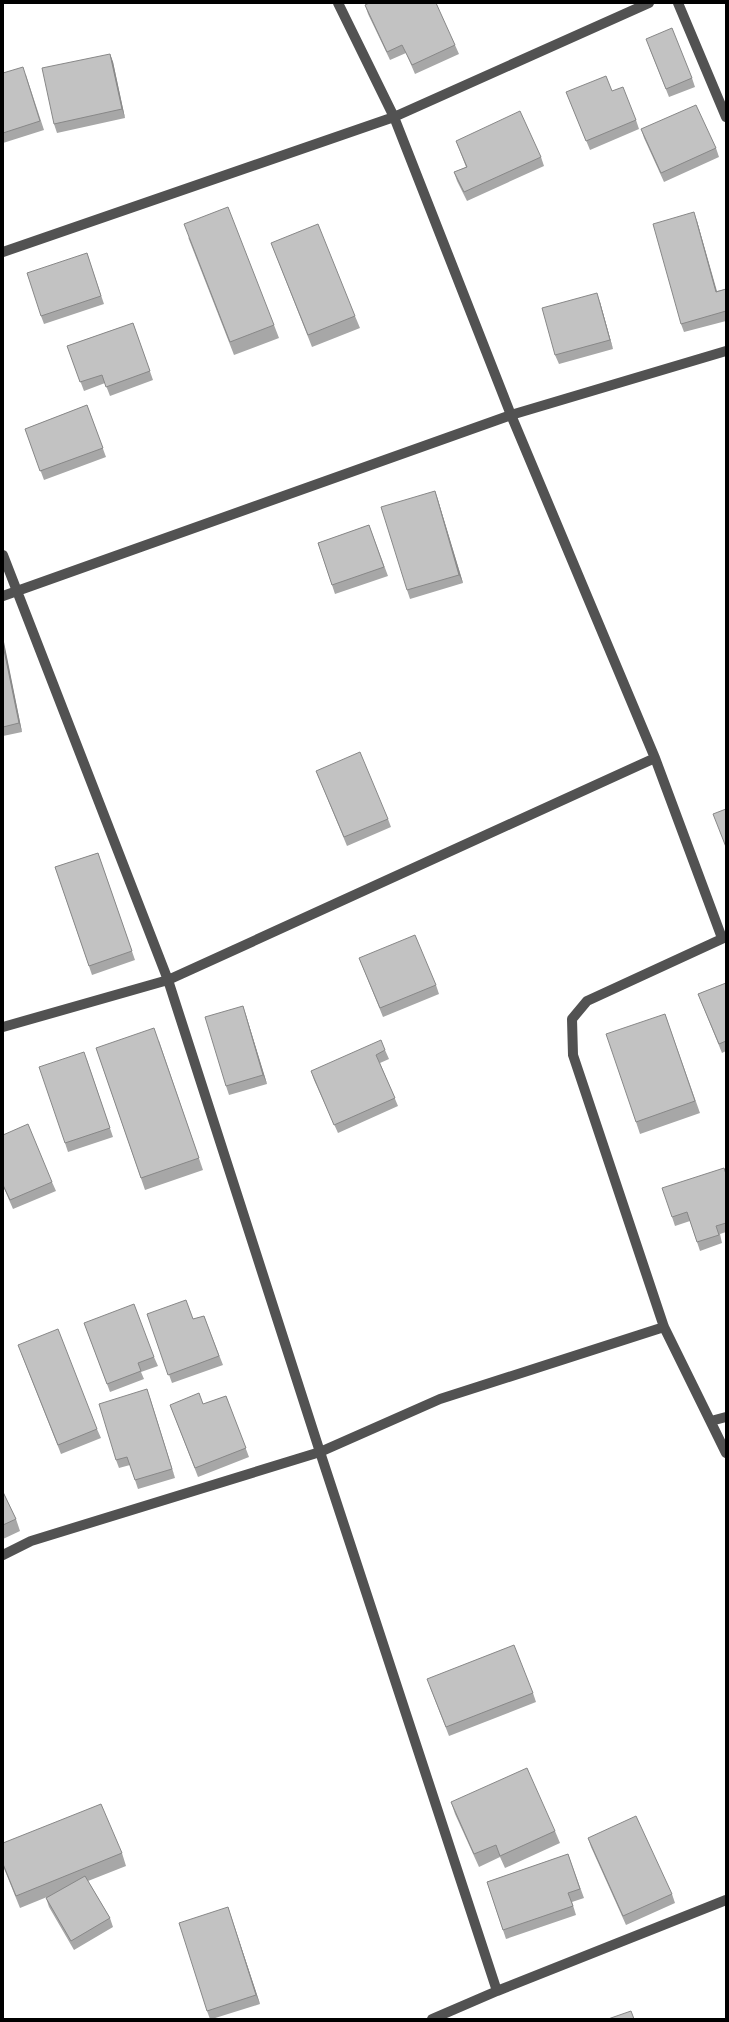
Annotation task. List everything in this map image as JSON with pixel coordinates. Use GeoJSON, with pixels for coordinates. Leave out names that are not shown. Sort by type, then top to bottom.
{"type":"FeatureCollection","features":[{"type":"Feature","properties":{"kind":"street"},"geometry":{"type":"LineString","coordinates":[[338,3],[394,117],[511,415],[655,758],[724,938],[587,1001],[572,1019],[573,1055],[664,1327],[726,1453]]}},
{"type":"Feature","properties":{"kind":"street"},"geometry":{"type":"LineString","coordinates":[[3,252],[394,117],[649,3]]}},
{"type":"Feature","properties":{"kind":"street"},"geometry":{"type":"LineString","coordinates":[[678,3],[726,116]]}},
{"type":"Feature","properties":{"kind":"street"},"geometry":{"type":"LineString","coordinates":[[3,596],[18,592],[511,415],[726,351]]}},
{"type":"Feature","properties":{"kind":"street"},"geometry":{"type":"LineString","coordinates":[[3,555],[168,980],[320,1452],[497,1991]]}},
{"type":"Feature","properties":{"kind":"street"},"geometry":{"type":"LineString","coordinates":[[3,1027],[168,980],[655,758]]}},
{"type":"Feature","properties":{"kind":"street"},"geometry":{"type":"LineString","coordinates":[[3,1555],[31,1541],[320,1452],[440,1399],[664,1327]]}},
{"type":"Feature","properties":{"kind":"street"},"geometry":{"type":"LineString","coordinates":[[711,1421],[726,1417]]}},
{"type":"Feature","properties":{"kind":"street"},"geometry":{"type":"LineString","coordinates":[[432,2019],[497,1991],[726,1900]]}},
{"type":"Feature","properties":{"kind":"building"},"geometry":{"type":"Polygon","coordinates":[[[369,3],[436,3],[455,45],[412,65],[402,45],[387,52],[365,5],[369,3]]]}},
{"type":"Feature","properties":{"kind":"building"},"geometry":{"type":"Polygon","coordinates":[[[672,28],[692,78],[666,89],[646,39],[672,28]]]}},
{"type":"Feature","properties":{"kind":"building"},"geometry":{"type":"Polygon","coordinates":[[[110,54],[122,109],[54,124],[42,68],[110,54]]]}},
{"type":"Feature","properties":{"kind":"building"},"geometry":{"type":"Polygon","coordinates":[[[23,67],[40,121],[3,133],[3,73],[23,67]]]}},
{"type":"Feature","properties":{"kind":"building"},"geometry":{"type":"Polygon","coordinates":[[[606,76],[612,91],[623,87],[636,120],[586,141],[566,92],[606,76]]]}},
{"type":"Feature","properties":{"kind":"building"},"geometry":{"type":"Polygon","coordinates":[[[696,105],[716,148],[661,173],[641,129],[696,105]]]}},
{"type":"Feature","properties":{"kind":"building"},"geometry":{"type":"Polygon","coordinates":[[[520,111],[541,157],[464,192],[454,172],[467,167],[456,141],[520,111]]]}},
{"type":"Feature","properties":{"kind":"building"},"geometry":{"type":"Polygon","coordinates":[[[228,207],[274,325],[230,342],[184,224],[228,207]]]}},
{"type":"Feature","properties":{"kind":"building"},"geometry":{"type":"Polygon","coordinates":[[[694,212],[716,292],[726,289],[726,311],[681,324],[653,224],[694,212]]]}},
{"type":"Feature","properties":{"kind":"building"},"geometry":{"type":"Polygon","coordinates":[[[318,224],[355,316],[308,335],[271,243],[318,224]]]}},
{"type":"Feature","properties":{"kind":"building"},"geometry":{"type":"Polygon","coordinates":[[[87,253],[101,296],[41,316],[27,273],[87,253]]]}},
{"type":"Feature","properties":{"kind":"building"},"geometry":{"type":"Polygon","coordinates":[[[597,293],[610,340],[555,355],[542,308],[597,293]]]}},
{"type":"Feature","properties":{"kind":"building"},"geometry":{"type":"Polygon","coordinates":[[[133,323],[150,371],[106,387],[102,375],[80,382],[67,346],[133,323]]]}},
{"type":"Feature","properties":{"kind":"building"},"geometry":{"type":"Polygon","coordinates":[[[87,405],[103,448],[40,471],[25,429],[87,405]]]}},
{"type":"Feature","properties":{"kind":"building"},"geometry":{"type":"Polygon","coordinates":[[[435,491],[459,575],[407,590],[381,507],[435,491]]]}},
{"type":"Feature","properties":{"kind":"building"},"geometry":{"type":"Polygon","coordinates":[[[369,525],[384,567],[332,585],[318,543],[369,525]]]}},
{"type":"Feature","properties":{"kind":"building"},"geometry":{"type":"Polygon","coordinates":[[[3,645],[19,723],[3,727],[3,645]]]}},
{"type":"Feature","properties":{"kind":"building"},"geometry":{"type":"Polygon","coordinates":[[[360,752],[388,819],[344,837],[316,771],[360,752]]]}},
{"type":"Feature","properties":{"kind":"building"},"geometry":{"type":"Polygon","coordinates":[[[726,809],[726,847],[713,814],[726,809]]]}},
{"type":"Feature","properties":{"kind":"building"},"geometry":{"type":"Polygon","coordinates":[[[98,853],[132,951],[89,966],[55,867],[98,853]]]}},
{"type":"Feature","properties":{"kind":"building"},"geometry":{"type":"Polygon","coordinates":[[[415,935],[436,985],[380,1008],[359,958],[415,935]]]}},
{"type":"Feature","properties":{"kind":"building"},"geometry":{"type":"Polygon","coordinates":[[[726,983],[726,1041],[719,1044],[698,994],[726,983]]]}},
{"type":"Feature","properties":{"kind":"building"},"geometry":{"type":"Polygon","coordinates":[[[243,1006],[263,1075],[226,1086],[205,1017],[243,1006]]]}},
{"type":"Feature","properties":{"kind":"building"},"geometry":{"type":"Polygon","coordinates":[[[665,1014],[695,1101],[636,1122],[606,1034],[665,1014]]]}},
{"type":"Feature","properties":{"kind":"building"},"geometry":{"type":"Polygon","coordinates":[[[154,1028],[199,1158],[141,1178],[96,1048],[154,1028]]]}},
{"type":"Feature","properties":{"kind":"building"},"geometry":{"type":"Polygon","coordinates":[[[381,1040],[385,1050],[376,1055],[395,1098],[334,1125],[311,1071],[381,1040]]]}},
{"type":"Feature","properties":{"kind":"building"},"geometry":{"type":"Polygon","coordinates":[[[84,1052],[110,1128],[65,1143],[39,1067],[84,1052]]]}},
{"type":"Feature","properties":{"kind":"building"},"geometry":{"type":"Polygon","coordinates":[[[28,1124],[52,1182],[10,1200],[3,1185],[3,1135],[28,1124]]]}},
{"type":"Feature","properties":{"kind":"building"},"geometry":{"type":"Polygon","coordinates":[[[724,1168],[726,1174],[726,1223],[716,1226],[719,1235],[697,1242],[687,1212],[672,1217],[662,1188],[724,1168]]]}},
{"type":"Feature","properties":{"kind":"building"},"geometry":{"type":"Polygon","coordinates":[[[186,1300],[193,1319],[204,1316],[219,1356],[168,1375],[147,1314],[186,1300]]]}},
{"type":"Feature","properties":{"kind":"building"},"geometry":{"type":"Polygon","coordinates":[[[134,1304],[154,1357],[138,1363],[141,1371],[107,1384],[84,1323],[134,1304]]]}},
{"type":"Feature","properties":{"kind":"building"},"geometry":{"type":"Polygon","coordinates":[[[58,1329],[97,1429],[58,1445],[18,1345],[58,1329]]]}},
{"type":"Feature","properties":{"kind":"building"},"geometry":{"type":"Polygon","coordinates":[[[147,1389],[172,1469],[135,1480],[127,1457],[116,1460],[99,1404],[147,1389]]]}},
{"type":"Feature","properties":{"kind":"building"},"geometry":{"type":"Polygon","coordinates":[[[199,1393],[203,1404],[226,1396],[246,1448],[195,1468],[170,1405],[199,1393]]]}},
{"type":"Feature","properties":{"kind":"building"},"geometry":{"type":"Polygon","coordinates":[[[3,1492],[16,1519],[3,1525],[3,1492]]]}},
{"type":"Feature","properties":{"kind":"building"},"geometry":{"type":"Polygon","coordinates":[[[514,1645],[533,1693],[446,1727],[427,1679],[514,1645]]]}},
{"type":"Feature","properties":{"kind":"building"},"geometry":{"type":"Polygon","coordinates":[[[527,1768],[555,1831],[500,1856],[496,1845],[474,1854],[451,1802],[527,1768]]]}},
{"type":"Feature","properties":{"kind":"building"},"geometry":{"type":"Polygon","coordinates":[[[101,1804],[122,1853],[16,1896],[3,1864],[3,1843],[101,1804]]]}},
{"type":"Feature","properties":{"kind":"building"},"geometry":{"type":"Polygon","coordinates":[[[636,1816],[672,1894],[623,1916],[588,1838],[636,1816]]]}},
{"type":"Feature","properties":{"kind":"building"},"geometry":{"type":"Polygon","coordinates":[[[568,1854],[580,1889],[568,1893],[573,1906],[503,1930],[487,1882],[568,1854]]]}},
{"type":"Feature","properties":{"kind":"building"},"geometry":{"type":"Polygon","coordinates":[[[85,1876],[110,1918],[71,1941],[46,1898],[85,1876]]]}},
{"type":"Feature","properties":{"kind":"building"},"geometry":{"type":"Polygon","coordinates":[[[228,1907],[256,1995],[207,2011],[179,1923],[228,1907]]]}},
{"type":"Feature","properties":{"kind":"building"},"geometry":{"type":"Polygon","coordinates":[[[631,2011],[634,2019],[608,2019],[631,2011]]]}}]}
